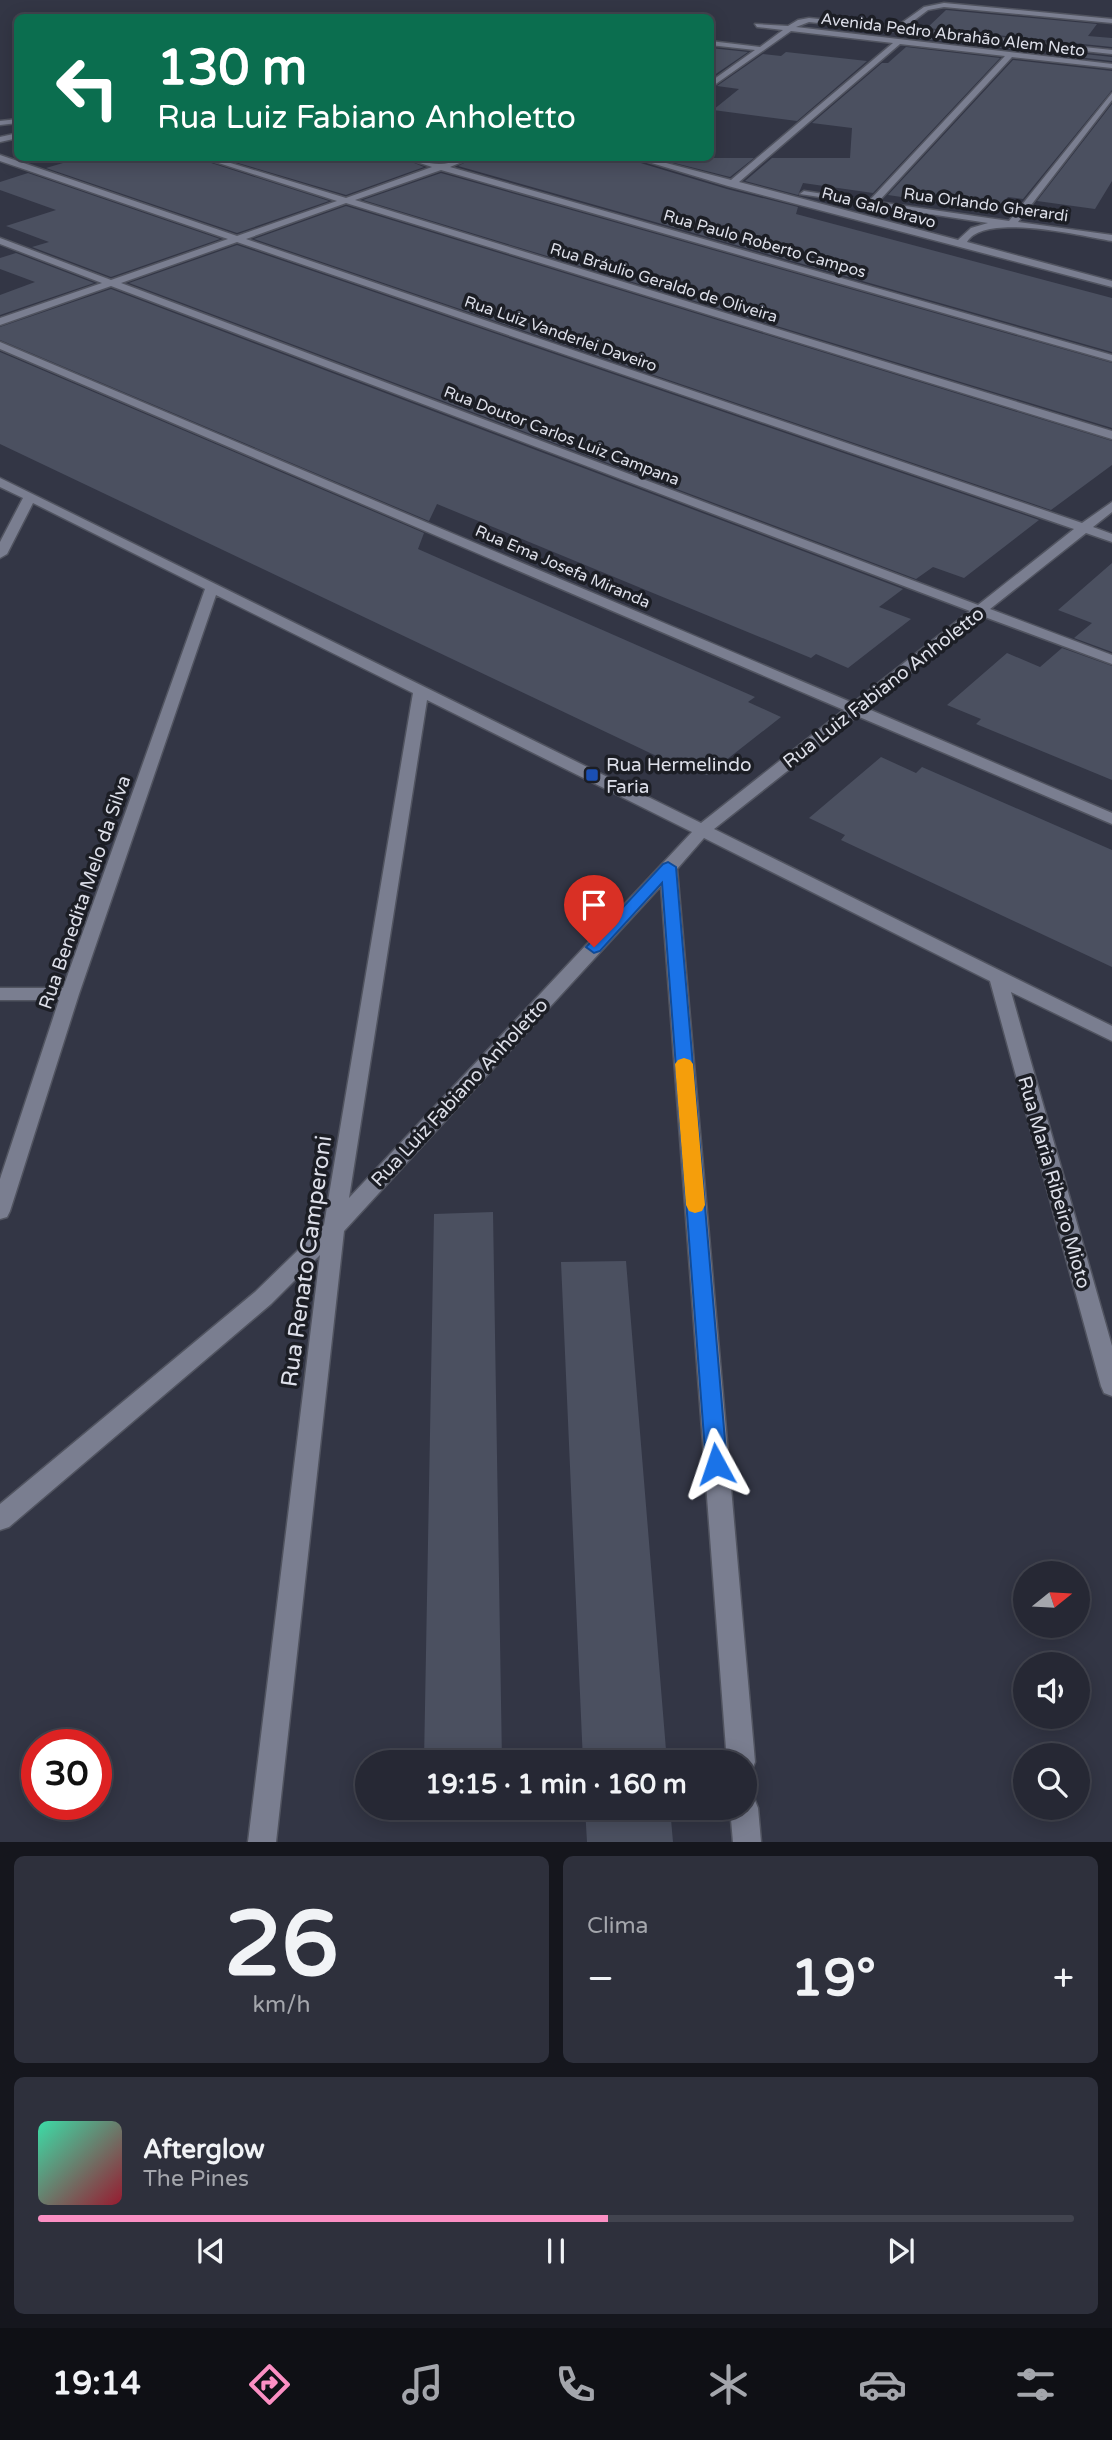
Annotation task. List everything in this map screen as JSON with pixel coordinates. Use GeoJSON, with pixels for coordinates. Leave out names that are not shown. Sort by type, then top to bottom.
{"type":"FeatureCollection","features":[{"type":"Feature","properties":{"kind":"street"},"geometry":{"type":"LineString","coordinates":[[898,29],[926,8],[944,5],[1112,21]]}},
{"type":"Feature","properties":{"kind":"street","name":"Avenida Pedro Abrahão Alem Neto"},"geometry":{"type":"LineString","coordinates":[[790,29],[800,21],[819,20],[1112,52]]}},
{"type":"Feature","properties":{"kind":"street","name":"Avenida Pedro Abrahão Alem Neto"},"geometry":{"type":"LineString","coordinates":[[757,25],[1112,66]]}},
{"type":"Feature","properties":{"kind":"street"},"geometry":{"type":"LineString","coordinates":[[714,83],[790,29]]}},
{"type":"Feature","properties":{"kind":"street"},"geometry":{"type":"LineString","coordinates":[[731,184],[898,42]]}},
{"type":"Feature","properties":{"kind":"street"},"geometry":{"type":"LineString","coordinates":[[714,43],[762,49]]}},
{"type":"Feature","properties":{"kind":"street"},"geometry":{"type":"LineString","coordinates":[[872,203],[1010,55]]}},
{"type":"Feature","properties":{"kind":"street"},"geometry":{"type":"LineString","coordinates":[[961,245],[962,238],[968,232],[1012,223],[1112,95]]}},
{"type":"Feature","properties":{"kind":"street","name":"Rua Luiz Vanderlei Daveiro"},"geometry":{"type":"LineString","coordinates":[[0,158],[1112,538]]}},
{"type":"Feature","properties":{"kind":"street","name":"Rua Bráulio Geraldo de Oliveira"},"geometry":{"type":"LineString","coordinates":[[217,161],[1112,435]]}},
{"type":"Feature","properties":{"kind":"street","name":"Rua Paulo Roberto Campos"},"geometry":{"type":"LineString","coordinates":[[419,161],[1112,358]]}},
{"type":"Feature","properties":{"kind":"street"},"geometry":{"type":"LineString","coordinates":[[0,322],[458,161]]}},
{"type":"Feature","properties":{"kind":"street","name":"Rua Galo Bravo"},"geometry":{"type":"LineString","coordinates":[[650,161],[1112,284]]}},
{"type":"Feature","properties":{"kind":"street","name":"Rua Orlando Gherardi"},"geometry":{"type":"LineString","coordinates":[[731,184],[1112,238]]}},
{"type":"Feature","properties":{"kind":"street","name":"Rua Doutor Carlos Luiz Campana"},"geometry":{"type":"LineString","coordinates":[[1,242],[1112,660]]}},
{"type":"Feature","properties":{"kind":"street","name":"Rua Ema Josefa Miranda"},"geometry":{"type":"LineString","coordinates":[[0,345],[1112,819]]}},
{"type":"Feature","properties":{"kind":"street"},"geometry":{"type":"LineString","coordinates":[[0,482],[704,829],[1112,1034]]}},
{"type":"Feature","properties":{"kind":"street"},"geometry":{"type":"LineString","coordinates":[[0,554],[30,498]]}},
{"type":"Feature","properties":{"kind":"street","name":"Rua Luiz Fabiano Anholetto"},"geometry":{"type":"LineString","coordinates":[[0,1519],[263,1298],[334,1228],[704,829],[1112,506]]}},
{"type":"Feature","properties":{"kind":"street","name":"Rua Benedita Melo da Silva"},"geometry":{"type":"LineString","coordinates":[[0,1211],[70,994],[212,587]]}},
{"type":"Feature","properties":{"kind":"street","name":"Rua Renato Camperoni"},"geometry":{"type":"LineString","coordinates":[[262,1842],[334,1228],[421,691]]}},
{"type":"Feature","properties":{"kind":"street"},"geometry":{"type":"LineString","coordinates":[[668,867],[740,1750]]}},
{"type":"Feature","properties":{"kind":"street","name":"Rua Maria Ribeiro Mioto"},"geometry":{"type":"LineString","coordinates":[[998,977],[1112,1386]]}},
{"type":"Feature","properties":{"kind":"street"},"geometry":{"type":"LineString","coordinates":[[0,993],[70,994]]}},
{"type":"Feature","properties":{"kind":"street"},"geometry":{"type":"LineString","coordinates":[[745,1820],[747,1842]]}},
{"type":"Feature","properties":{"kind":"building"},"geometry":{"type":"Polygon","coordinates":[[[946,10],[1097,24],[1088,36],[1112,38],[1112,47],[927,28],[946,10]]]}},
{"type":"Feature","properties":{"kind":"building"},"geometry":{"type":"Polygon","coordinates":[[[918,36],[1112,57],[1112,61],[916,38],[918,36]]]}},
{"type":"Feature","properties":{"kind":"building"},"geometry":{"type":"Polygon","coordinates":[[[906,47],[1000,58],[873,193],[803,183],[798,195],[745,181],[772,158],[850,158],[852,128],[812,123],[882,63],[888,63],[906,47]]]}},
{"type":"Feature","properties":{"kind":"building"},"geometry":{"type":"Polygon","coordinates":[[[714,48],[748,52],[714,75],[714,48]]]}},
{"type":"Feature","properties":{"kind":"building"},"geometry":{"type":"Polygon","coordinates":[[[786,52],[867,61],[797,121],[714,110],[739,89],[717,86],[763,54],[781,56],[786,52]]]}},
{"type":"Feature","properties":{"kind":"building"},"geometry":{"type":"Polygon","coordinates":[[[1013,60],[1112,71],[1112,90],[1023,199],[1008,197],[996,211],[888,195],[1013,60]]]}},
{"type":"Feature","properties":{"kind":"building"},"geometry":{"type":"Polygon","coordinates":[[[1112,104],[1112,181],[1095,209],[1037,201],[1112,104]]]}},
{"type":"Feature","properties":{"kind":"building"},"geometry":{"type":"Polygon","coordinates":[[[754,158],[730,177],[667,161],[754,158]]]}},
{"type":"Feature","properties":{"kind":"building"},"geometry":{"type":"Polygon","coordinates":[[[70,161],[205,161],[329,201],[237,233],[46,168],[70,161]]]}},
{"type":"Feature","properties":{"kind":"building"},"geometry":{"type":"Polygon","coordinates":[[[231,161],[409,161],[424,167],[346,195],[231,161]]]}},
{"type":"Feature","properties":{"kind":"building"},"geometry":{"type":"Polygon","coordinates":[[[468,161],[634,161],[798,207],[796,214],[1112,298],[1112,352],[458,166],[468,161]]]}},
{"type":"Feature","properties":{"kind":"building"},"geometry":{"type":"Polygon","coordinates":[[[28,173],[220,239],[111,277],[32,247],[49,242],[6,226],[56,210],[0,190],[0,182],[28,173]]]}},
{"type":"Feature","properties":{"kind":"building"},"geometry":{"type":"Polygon","coordinates":[[[441,173],[1112,363],[1112,428],[363,200],[441,173]]]}},
{"type":"Feature","properties":{"kind":"building"},"geometry":{"type":"Polygon","coordinates":[[[346,206],[1112,441],[1112,465],[1051,510],[254,239],[346,206]]]}},
{"type":"Feature","properties":{"kind":"building"},"geometry":{"type":"Polygon","coordinates":[[[237,245],[1039,520],[964,578],[933,567],[916,579],[129,283],[237,245]]]}},
{"type":"Feature","properties":{"kind":"building"},"geometry":{"type":"Polygon","coordinates":[[[16,253],[94,283],[0,315],[0,295],[35,282],[0,269],[0,258],[16,253]]]}},
{"type":"Feature","properties":{"kind":"building"},"geometry":{"type":"Polygon","coordinates":[[[111,289],[903,589],[879,607],[911,619],[848,668],[816,654],[811,658],[437,504],[429,521],[0,340],[0,327],[111,289]]]}},
{"type":"Feature","properties":{"kind":"building"},"geometry":{"type":"Polygon","coordinates":[[[0,352],[424,533],[418,549],[755,697],[748,702],[781,717],[707,775],[674,759],[669,762],[0,444],[0,352]]]}},
{"type":"Feature","properties":{"kind":"building"},"geometry":{"type":"Polygon","coordinates":[[[1112,563],[1112,652],[1074,638],[1092,623],[1058,610],[1112,563]]]}},
{"type":"Feature","properties":{"kind":"building"},"geometry":{"type":"Polygon","coordinates":[[[1062,648],[1112,666],[1112,780],[976,724],[981,719],[947,705],[1007,653],[1040,667],[1062,648]]]}},
{"type":"Feature","properties":{"kind":"building"},"geometry":{"type":"Polygon","coordinates":[[[881,757],[916,773],[922,767],[1112,850],[1112,967],[841,840],[845,835],[809,818],[881,757]]]}},
{"type":"Feature","properties":{"kind":"building"},"geometry":{"type":"Polygon","coordinates":[[[493,1212],[502,1750],[424,1750],[434,1214],[493,1212]]]}},
{"type":"Feature","properties":{"kind":"building"},"geometry":{"type":"Polygon","coordinates":[[[626,1261],[666,1750],[582,1750],[561,1262],[626,1261]]]}},
{"type":"Feature","properties":{"kind":"building"},"geometry":{"type":"Polygon","coordinates":[[[586,1820],[671,1820],[673,1842],[587,1842],[586,1820]]]}},
{"type":"Feature","properties":{"kind":"slow traffic"},"geometry":{"type":"LineString","coordinates":[[684,1064],[695,1205]]}},
{"type":"Feature","properties":{"kind":"place","name":"Rua Hermelindo Faria"},"geometry":{"type":"Point","coordinates":[592,775]}},
{"type":"Feature","properties":{"kind":"route"},"geometry":{"type":"LineString","coordinates":[[594,947],[668,867],[716,1464]]}}]}
